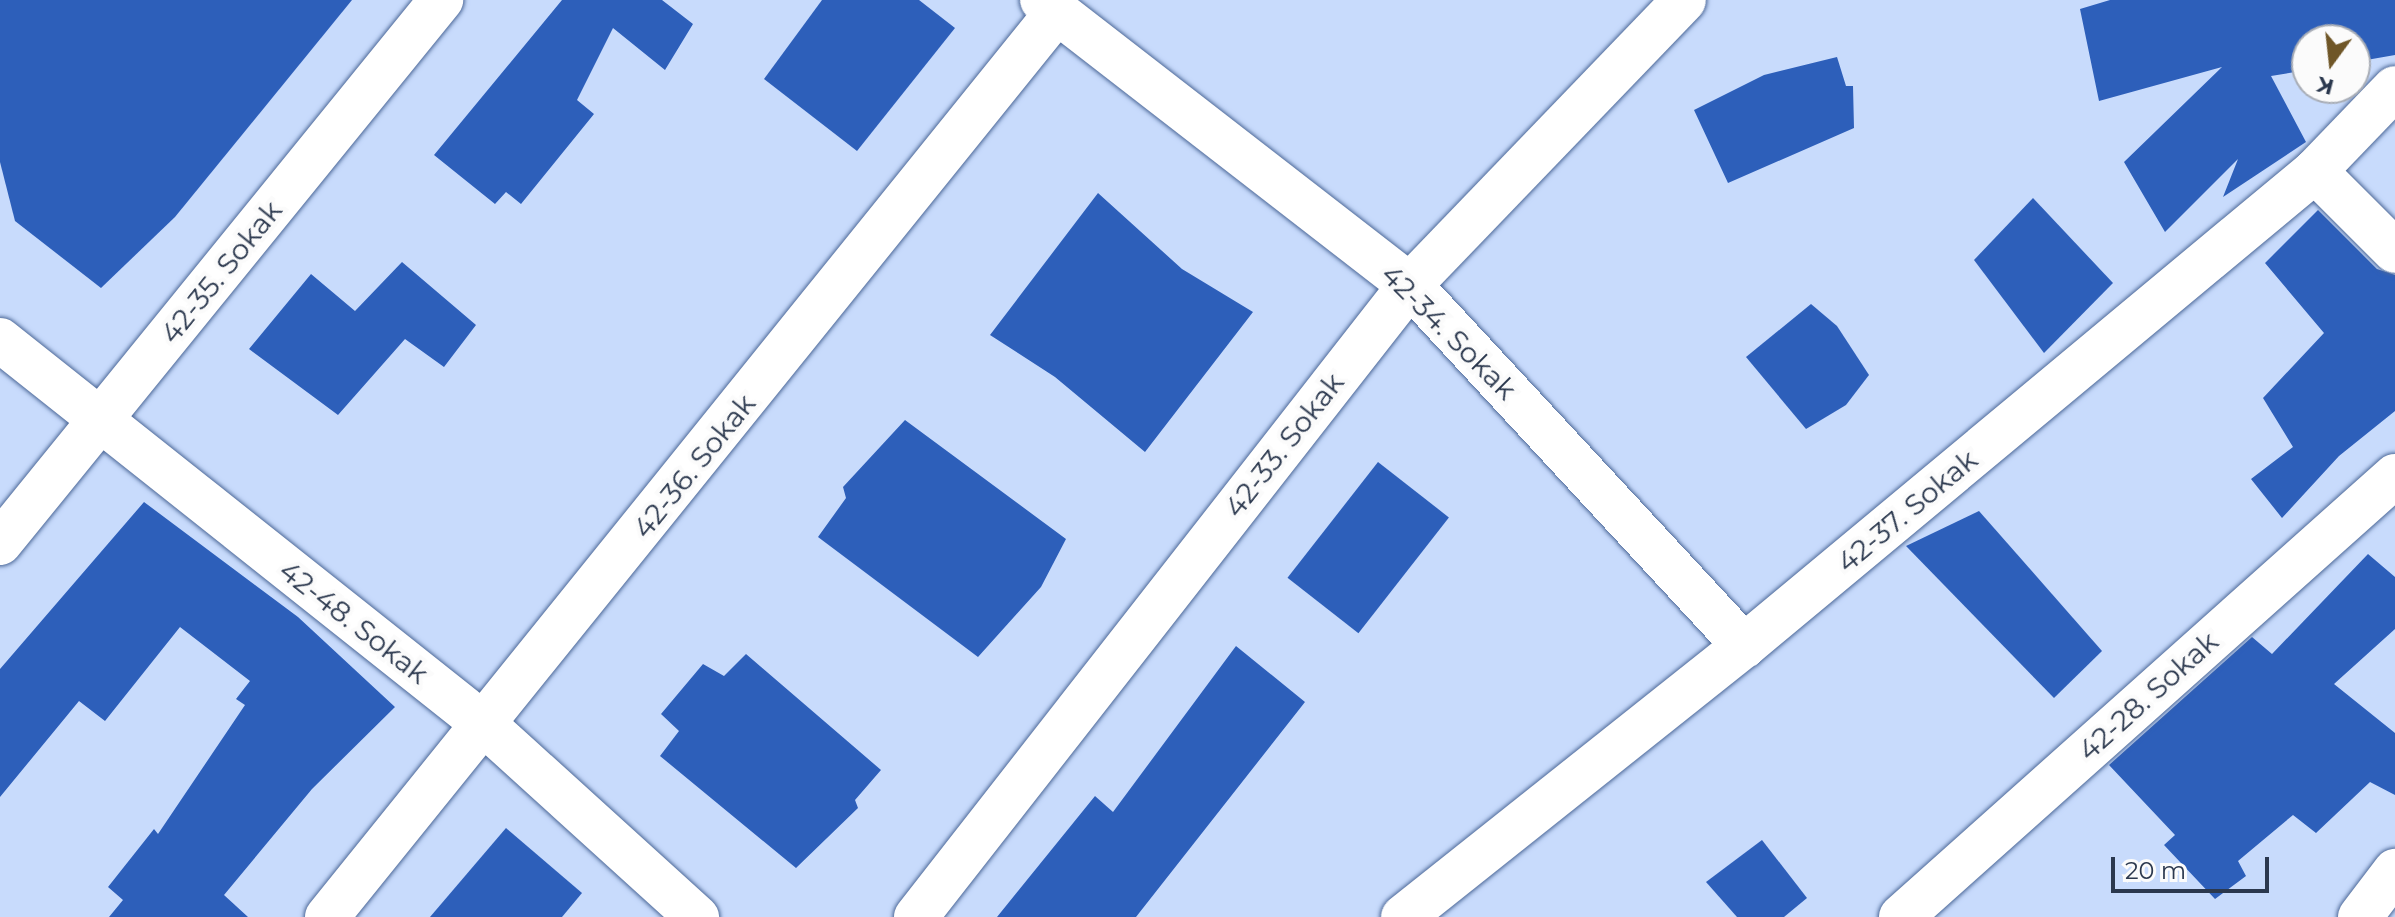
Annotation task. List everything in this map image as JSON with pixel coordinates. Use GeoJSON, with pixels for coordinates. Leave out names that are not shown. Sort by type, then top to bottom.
{"type":"FeatureCollection","features":[{"type":"Feature","properties":{"kind":"street","name":"42-35. Sokak"},"geometry":{"type":"LineString","coordinates":[[0,543],[441,0]]}},
{"type":"Feature","properties":{"kind":"street","name":"42-33. Sokak"},"geometry":{"type":"LineString","coordinates":[[916,917],[1410,285],[1684,0]]}},
{"type":"Feature","properties":{"kind":"street","name":"42-34. Sokak"},"geometry":{"type":"LineString","coordinates":[[1050,6],[1410,285],[1744,646]]}},
{"type":"Feature","properties":{"kind":"street","name":"42-36. Sokak"},"geometry":{"type":"LineString","coordinates":[[327,917],[486,726],[1050,6]]}},
{"type":"Feature","properties":{"kind":"street","name":"42-37. Sokak"},"geometry":{"type":"LineString","coordinates":[[1403,917],[1744,646],[2315,171],[2395,88]]}},
{"type":"Feature","properties":{"kind":"street"},"geometry":{"type":"LineString","coordinates":[[2315,171],[2395,251]]}},
{"type":"Feature","properties":{"kind":"street","name":"42-48. Sokak"},"geometry":{"type":"LineString","coordinates":[[0,340],[486,726],[697,917]]}},
{"type":"Feature","properties":{"kind":"street","name":"42-28. Sokak"},"geometry":{"type":"LineString","coordinates":[[1901,917],[2395,476]]}},
{"type":"Feature","properties":{"kind":"street"},"geometry":{"type":"LineString","coordinates":[[2360,917],[2395,871]]}},
{"type":"Feature","properties":{"kind":"building"},"geometry":{"type":"Polygon","coordinates":[[[0,0],[352,0],[175,217],[101,288],[15,221],[0,162],[0,0]]]}},
{"type":"Feature","properties":{"kind":"building"},"geometry":{"type":"Polygon","coordinates":[[[562,0],[662,0],[693,24],[665,70],[613,28],[577,100],[594,114],[521,204],[506,192],[495,204],[434,155],[562,0]]]}},
{"type":"Feature","properties":{"kind":"building"},"geometry":{"type":"Polygon","coordinates":[[[822,0],[919,0],[955,28],[857,151],[764,79],[822,0]]]}},
{"type":"Feature","properties":{"kind":"building"},"geometry":{"type":"Polygon","coordinates":[[[2110,0],[2395,0],[2395,55],[2371,59],[2371,24],[2291,24],[2291,73],[2271,76],[2306,142],[2223,197],[2238,159],[2165,232],[2124,162],[2222,67],[2099,101],[2080,9],[2110,0]]]}},
{"type":"Feature","properties":{"kind":"building"},"geometry":{"type":"Polygon","coordinates":[[[1837,57],[1846,86],[1853,86],[1854,128],[1728,183],[1694,110],[1764,75],[1837,57]]]}},
{"type":"Feature","properties":{"kind":"building"},"geometry":{"type":"Polygon","coordinates":[[[1098,193],[1182,269],[1253,312],[1145,452],[1055,377],[990,335],[1098,193]]]}},
{"type":"Feature","properties":{"kind":"building"},"geometry":{"type":"Polygon","coordinates":[[[2033,198],[2113,283],[2044,353],[1974,260],[2033,198]]]}},
{"type":"Feature","properties":{"kind":"building"},"geometry":{"type":"Polygon","coordinates":[[[2318,210],[2377,269],[2395,275],[2395,411],[2339,456],[2282,518],[2251,479],[2293,447],[2263,398],[2324,333],[2265,263],[2318,210]]]}},
{"type":"Feature","properties":{"kind":"building"},"geometry":{"type":"Polygon","coordinates":[[[402,262],[476,325],[444,367],[405,339],[338,415],[249,349],[311,274],[355,311],[402,262]]]}},
{"type":"Feature","properties":{"kind":"building"},"geometry":{"type":"Polygon","coordinates":[[[1811,304],[1837,326],[1869,375],[1846,405],[1806,429],[1746,357],[1811,304]]]}},
{"type":"Feature","properties":{"kind":"building"},"geometry":{"type":"Polygon","coordinates":[[[905,420],[1066,539],[1041,587],[978,657],[818,537],[846,498],[843,487],[905,420]]]}},
{"type":"Feature","properties":{"kind":"building"},"geometry":{"type":"Polygon","coordinates":[[[1378,462],[1449,517],[1358,633],[1287,578],[1378,462]]]}},
{"type":"Feature","properties":{"kind":"building"},"geometry":{"type":"Polygon","coordinates":[[[144,502],[298,617],[395,707],[312,789],[224,895],[248,917],[109,917],[123,900],[108,887],[154,829],[158,834],[245,705],[236,699],[250,681],[180,627],[105,721],[79,701],[0,797],[0,669],[144,502]]]}},
{"type":"Feature","properties":{"kind":"building"},"geometry":{"type":"Polygon","coordinates":[[[1979,511],[2102,651],[2054,698],[1906,546],[1979,511]]]}},
{"type":"Feature","properties":{"kind":"building"},"geometry":{"type":"Polygon","coordinates":[[[2368,554],[2395,577],[2395,629],[2334,684],[2395,733],[2395,795],[2370,782],[2316,833],[2293,815],[2238,861],[2246,876],[2215,899],[2164,845],[2175,835],[2109,765],[2252,637],[2272,654],[2368,554]]]}},
{"type":"Feature","properties":{"kind":"building"},"geometry":{"type":"Polygon","coordinates":[[[1236,646],[1305,702],[1136,917],[997,917],[1095,796],[1113,812],[1236,646]]]}},
{"type":"Feature","properties":{"kind":"building"},"geometry":{"type":"Polygon","coordinates":[[[746,654],[881,770],[855,800],[858,808],[796,868],[660,756],[679,731],[661,714],[703,664],[724,676],[746,654]]]}},
{"type":"Feature","properties":{"kind":"building"},"geometry":{"type":"Polygon","coordinates":[[[506,828],[582,893],[562,917],[430,917],[506,828]]]}},
{"type":"Feature","properties":{"kind":"building"},"geometry":{"type":"Polygon","coordinates":[[[1762,840],[1807,898],[1784,917],[1737,917],[1706,882],[1762,840]]]}}]}
